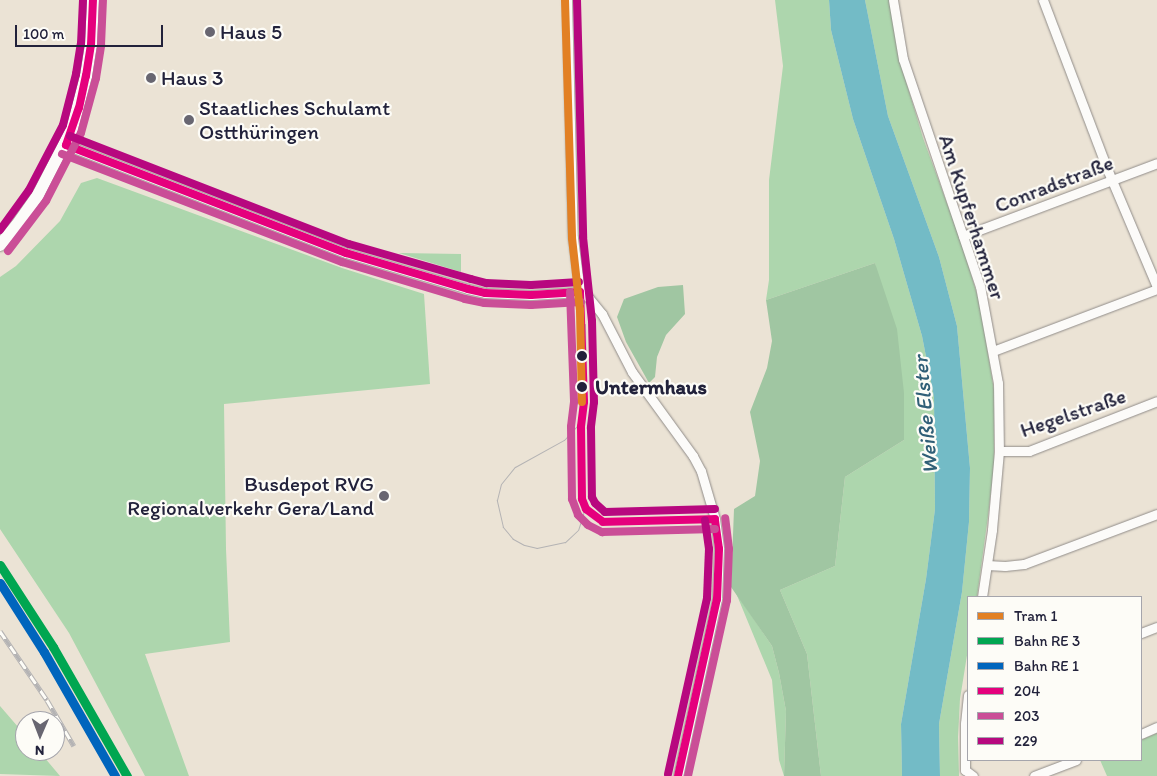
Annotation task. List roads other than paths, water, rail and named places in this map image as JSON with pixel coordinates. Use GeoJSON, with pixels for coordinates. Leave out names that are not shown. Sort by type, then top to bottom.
{"type":"FeatureCollection","features":[{"type":"Feature","properties":{"kind":"main road"},"geometry":{"type":"LineString","coordinates":[[0,245],[17,226],[38,195],[66,145],[79,108],[86,76],[91,45],[93,0]]}},
{"type":"Feature","properties":{"kind":"street"},"geometry":{"type":"LineString","coordinates":[[567,0],[573,238],[580,292]]}},
{"type":"Feature","properties":{"kind":"street","name":"Am Kupferhammer"},"geometry":{"type":"LineString","coordinates":[[893,0],[903,59],[980,286],[998,383],[999,451],[982,596]]}},
{"type":"Feature","properties":{"kind":"street"},"geometry":{"type":"LineString","coordinates":[[993,351],[1157,288],[1112,180],[1043,0]]}},
{"type":"Feature","properties":{"kind":"street"},"geometry":{"type":"LineString","coordinates":[[66,145],[346,253],[485,293],[531,295],[580,292],[589,298],[602,314],[632,372],[693,456],[701,471],[715,519],[719,549],[717,600],[678,776]]}},
{"type":"Feature","properties":{"kind":"street","name":"Conradstraße"},"geometry":{"type":"LineString","coordinates":[[963,236],[1157,163]]}},
{"type":"Feature","properties":{"kind":"street","name":"Hegelstraße"},"geometry":{"type":"LineString","coordinates":[[999,451],[1029,451],[1157,401]]}},
{"type":"Feature","properties":{"kind":"street"},"geometry":{"type":"LineString","coordinates":[[987,565],[1024,564],[1157,514]]}},
{"type":"Feature","properties":{"kind":"street"},"geometry":{"type":"LineString","coordinates":[[1142,633],[1157,627]]}},
{"type":"Feature","properties":{"kind":"street"},"geometry":{"type":"LineString","coordinates":[[967,705],[965,770],[973,776]]}},
{"type":"Feature","properties":{"kind":"street"},"geometry":{"type":"LineString","coordinates":[[1142,734],[1157,727]]}},
{"type":"Feature","properties":{"kind":"street"},"geometry":{"type":"LineString","coordinates":[[1034,776],[1073,761]]}},
{"type":"Feature","properties":{"kind":"water"},"geometry":{"type":"Polygon","coordinates":[[[829,0],[865,0],[888,116],[939,257],[957,326],[970,468],[969,522],[962,592],[939,724],[940,776],[902,776],[901,724],[926,579],[935,509],[934,397],[922,336],[894,239],[853,119],[831,30],[829,0]]]}},
{"type":"Feature","properties":{"kind":"tram line","name":"1"},"geometry":{"type":"LineString","coordinates":[[565,0],[572,238],[580,310],[582,402]]}},
{"type":"Feature","properties":{"kind":"tram line"},"geometry":{"type":"LineString","coordinates":[[582,402],[583,415],[584,511],[578,530],[565,542],[537,548],[524,545],[513,539],[503,527],[497,500],[501,484],[515,467],[564,440],[580,423],[583,415],[585,409],[586,397],[585,324]]}},
{"type":"Feature","properties":{"kind":"railway"},"geometry":{"type":"LineString","coordinates":[[0,631],[47,700],[74,746]]}},
{"type":"Feature","properties":{"kind":"place","name":"Haus 5"},"geometry":{"type":"Point","coordinates":[210,32]}},
{"type":"Feature","properties":{"kind":"place","name":"Haus 3"},"geometry":{"type":"Point","coordinates":[151,78]}},
{"type":"Feature","properties":{"kind":"place","name":"Staatliches Schulamt Ostthüringen"},"geometry":{"type":"Point","coordinates":[189,120]}},
{"type":"Feature","properties":{"kind":"place","name":"Untermhaus"},"geometry":{"type":"Point","coordinates":[582,387]}},
{"type":"Feature","properties":{"kind":"place","name":"Busdepot RVG Regionalverkehr Gera/Land"},"geometry":{"type":"Point","coordinates":[384,496]}},
{"type":"Feature","properties":{"kind":"water label","name":"Weiße Elster"},"geometry":{"type":"Point","coordinates":[925,415]}}]}
